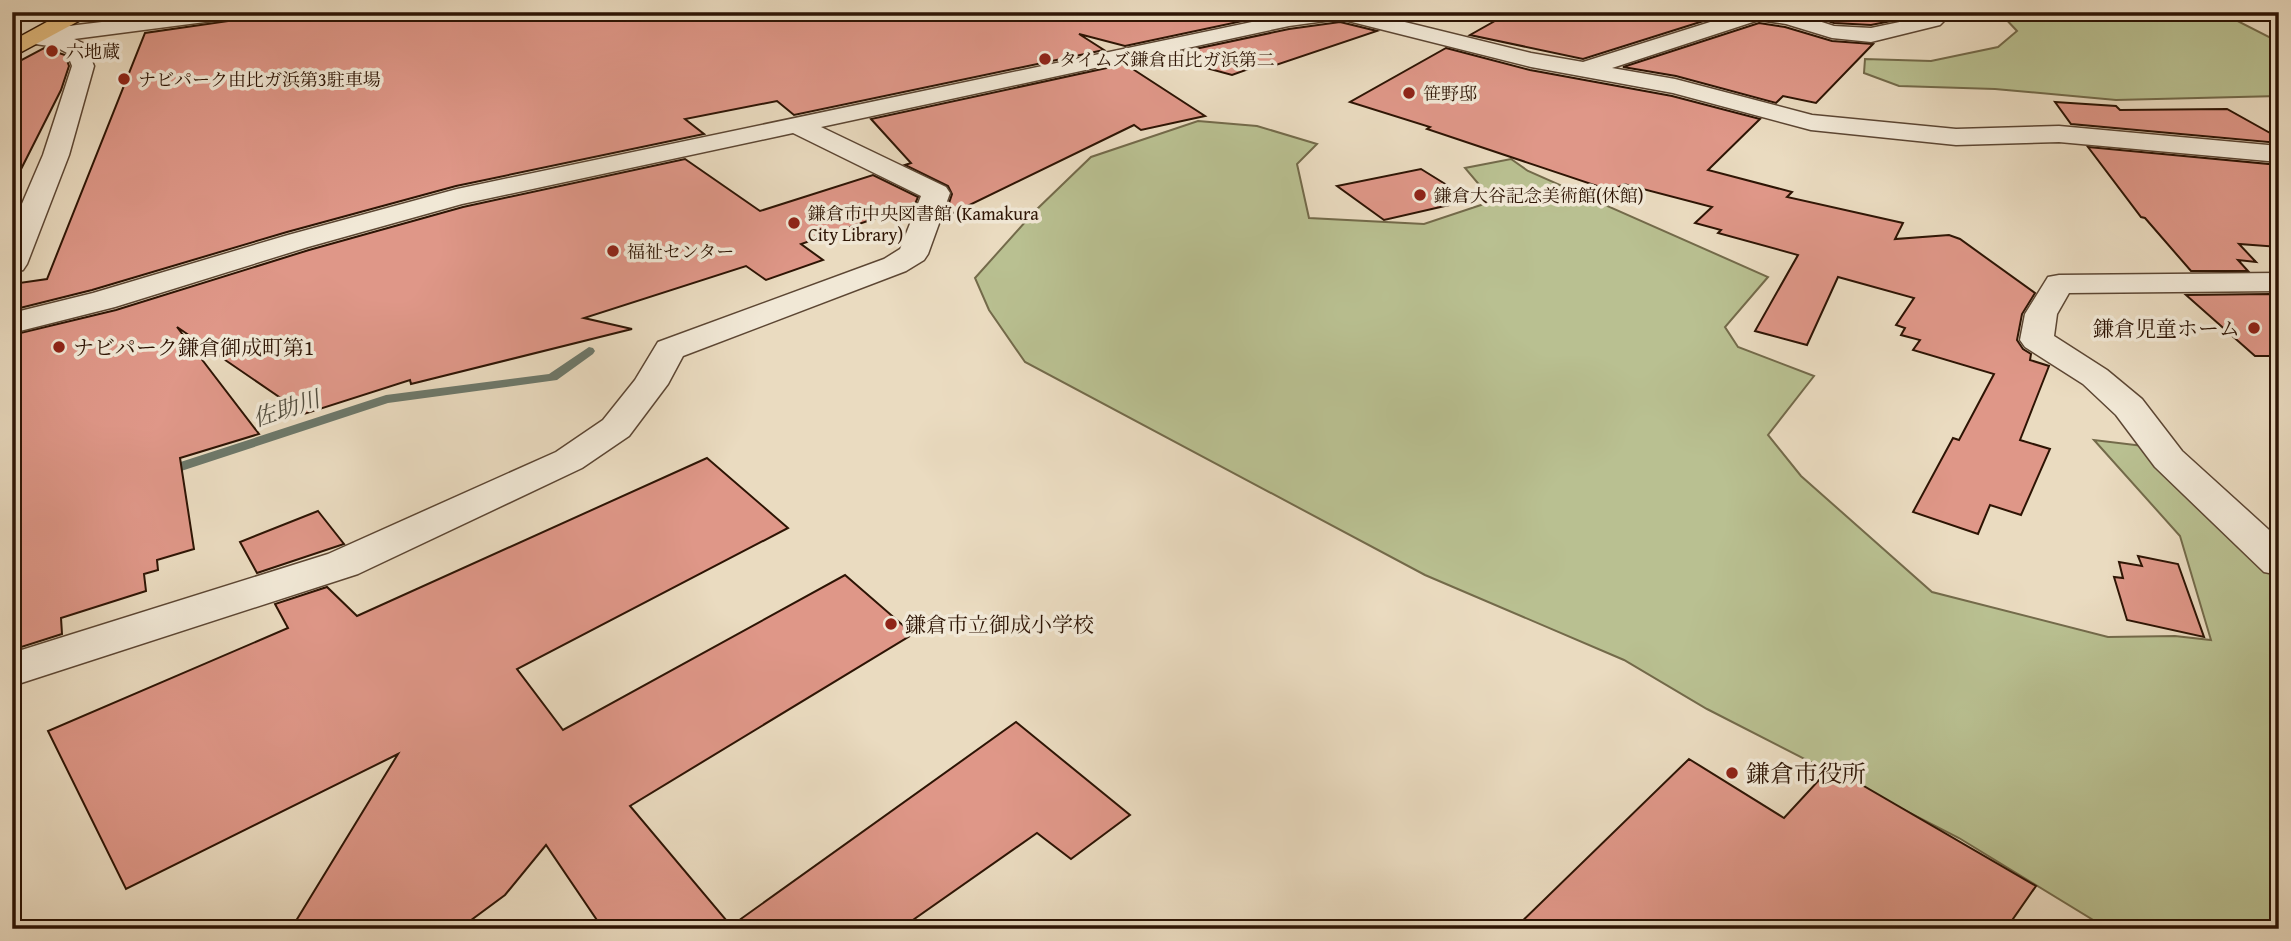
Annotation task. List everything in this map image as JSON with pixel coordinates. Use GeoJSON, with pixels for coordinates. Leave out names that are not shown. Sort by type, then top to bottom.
{"type":"FeatureCollection","features":[{"type":"Feature","properties":{"kind":"main road"},"geometry":{"type":"LineString","coordinates":[[12,50],[81,12]]}},
{"type":"Feature","properties":{"kind":"street"},"geometry":{"type":"LineString","coordinates":[[36,38],[236,12]]}},
{"type":"Feature","properties":{"kind":"street"},"geometry":{"type":"LineString","coordinates":[[12,323],[104,300],[298,240],[457,197],[1289,20],[1341,13],[1531,60],[1712,95],[1811,122],[1956,137],[2059,134],[2274,157]]}},
{"type":"Feature","properties":{"kind":"street"},"geometry":{"type":"LineString","coordinates":[[1586,69],[1758,15],[1789,18],[1832,32],[1871,35],[1933,21]]}},
{"type":"Feature","properties":{"kind":"street"},"geometry":{"type":"LineString","coordinates":[[12,264],[69,118],[83,66],[76,50],[61,41],[36,38]]}},
{"type":"Feature","properties":{"kind":"street"},"geometry":{"type":"LineString","coordinates":[[12,670],[343,564],[557,466],[616,428],[650,384],[670,349],[895,265],[913,254],[936,193],[797,125]]}},
{"type":"Feature","properties":{"kind":"street"},"geometry":{"type":"LineString","coordinates":[[2279,282],[2059,284],[2041,314],[2037,340],[2095,377],[2129,407],[2168,459],[2279,562]]}},
{"type":"Feature","properties":{"kind":"green space"},"geometry":{"type":"Polygon","coordinates":[[[1986,12],[2220,12],[2279,42],[2279,96],[2116,100],[1995,89],[1899,86],[1864,73],[1865,59],[1931,61],[1998,47],[2017,31],[2002,15],[1986,12]]]}},
{"type":"Feature","properties":{"kind":"green space"},"geometry":{"type":"Polygon","coordinates":[[[1198,121],[1257,126],[1317,144],[1297,164],[1309,218],[1424,224],[1493,201],[1465,168],[1511,159],[1528,171],[1768,277],[1725,327],[1738,347],[1814,376],[1768,435],[1801,476],[1932,592],[2108,637],[2175,636],[2211,640],[2180,536],[2094,440],[2168,449],[2279,547],[2279,929],[2108,929],[1959,838],[1707,709],[1624,660],[1425,575],[1025,362],[989,310],[975,278],[1035,211],[1091,157],[1198,121]]]}},
{"type":"Feature","properties":{"kind":"building"},"geometry":{"type":"Polygon","coordinates":[[[290,12],[1285,12],[1125,46],[1079,34],[1104,50],[794,115],[777,101],[685,119],[704,134],[456,186],[287,232],[92,290],[12,310],[12,284],[47,279],[145,33],[290,12]]]}},
{"type":"Feature","properties":{"kind":"building"},"geometry":{"type":"Polygon","coordinates":[[[1511,12],[1732,12],[1583,59],[1470,35],[1511,12]]]}},
{"type":"Feature","properties":{"kind":"building"},"geometry":{"type":"Polygon","coordinates":[[[1800,12],[1904,12],[1896,20],[1871,25],[1834,23],[1800,12]]]}},
{"type":"Feature","properties":{"kind":"building"},"geometry":{"type":"Polygon","coordinates":[[[1340,22],[1377,31],[1276,65],[1268,62],[1232,75],[1162,56],[1289,29],[1340,22]]]}},
{"type":"Feature","properties":{"kind":"building"},"geometry":{"type":"Polygon","coordinates":[[[1759,23],[1785,27],[1832,41],[1873,44],[1816,103],[1783,96],[1776,103],[1676,76],[1623,67],[1759,23]]]}},
{"type":"Feature","properties":{"kind":"building"},"geometry":{"type":"Polygon","coordinates":[[[44,48],[65,55],[69,66],[61,90],[12,187],[12,65],[44,48]]]}},
{"type":"Feature","properties":{"kind":"building"},"geometry":{"type":"Polygon","coordinates":[[[1446,48],[1530,70],[1672,96],[1760,119],[1708,170],[1792,192],[1787,197],[1903,223],[1895,239],[1949,235],[1960,239],[2035,293],[2022,314],[2017,340],[2023,349],[2031,354],[2030,360],[2049,366],[2020,440],[2050,449],[2021,515],[1990,505],[1978,534],[1913,512],[1953,438],[1959,440],[1994,374],[1913,350],[1920,340],[1901,335],[1905,328],[1896,325],[1914,298],[1838,277],[1807,345],[1755,331],[1798,255],[1718,233],[1721,230],[1695,223],[1712,207],[1624,184],[1612,191],[1350,102],[1446,48]]]}},
{"type":"Feature","properties":{"kind":"building"},"geometry":{"type":"Polygon","coordinates":[[[1125,64],[1205,116],[1141,130],[1134,125],[949,215],[945,215],[952,194],[948,186],[905,165],[911,163],[871,119],[1125,64]]]}},
{"type":"Feature","properties":{"kind":"building"},"geometry":{"type":"Polygon","coordinates":[[[2055,102],[2116,106],[2120,110],[2227,109],[2279,138],[2279,143],[2071,124],[2055,102]]]}},
{"type":"Feature","properties":{"kind":"building"},"geometry":{"type":"Polygon","coordinates":[[[2088,147],[2279,165],[2279,247],[2239,244],[2256,262],[2238,260],[2248,271],[2191,271],[2145,218],[2141,217],[2088,147]]]}},
{"type":"Feature","properties":{"kind":"building"},"geometry":{"type":"Polygon","coordinates":[[[685,159],[760,211],[873,175],[918,197],[913,209],[905,208],[801,244],[823,260],[766,280],[746,266],[584,318],[632,329],[411,384],[410,380],[304,414],[177,327],[259,434],[180,458],[194,549],[157,560],[158,570],[144,574],[146,591],[61,618],[62,634],[12,650],[12,335],[116,310],[309,250],[463,207],[685,159]]]}},
{"type":"Feature","properties":{"kind":"building"},"geometry":{"type":"Polygon","coordinates":[[[1421,169],[1471,200],[1384,220],[1337,186],[1421,169]]]}},
{"type":"Feature","properties":{"kind":"building","name":"鎌倉児童ホーム"},"geometry":{"type":"Polygon","coordinates":[[[2270,294],[2279,303],[2279,356],[2255,356],[2186,295],[2270,294]]]}},
{"type":"Feature","properties":{"kind":"building"},"geometry":{"type":"Polygon","coordinates":[[[707,458],[788,528],[517,669],[563,730],[845,575],[913,634],[630,806],[731,926],[1016,722],[1130,815],[1071,859],[1037,833],[900,929],[603,929],[546,845],[505,895],[459,929],[291,929],[398,754],[126,889],[48,731],[288,628],[275,604],[327,587],[357,616],[707,458]]]}},
{"type":"Feature","properties":{"kind":"building"},"geometry":{"type":"Polygon","coordinates":[[[318,511],[344,544],[257,573],[240,542],[318,511]]]}},
{"type":"Feature","properties":{"kind":"building"},"geometry":{"type":"Polygon","coordinates":[[[2138,556],[2178,564],[2204,637],[2127,620],[2114,577],[2123,578],[2119,562],[2142,566],[2138,556]]]}},
{"type":"Feature","properties":{"kind":"building","name":"鎌倉市役所"},"geometry":{"type":"Polygon","coordinates":[[[1689,759],[1784,818],[1831,767],[2036,886],[2006,929],[1514,929],[1689,759]]]}},
{"type":"Feature","properties":{"kind":"waterway","name":"佐助川"},"geometry":{"type":"LineString","coordinates":[[164,472],[386,399],[553,377],[589,351]]}},
{"type":"Feature","properties":{"kind":"place","name":"六地蔵"},"geometry":{"type":"Point","coordinates":[52,51]}},
{"type":"Feature","properties":{"kind":"place","name":"タイムズ鎌倉由比ガ浜第二"},"geometry":{"type":"Point","coordinates":[1045,59]}},
{"type":"Feature","properties":{"kind":"place","name":"ナビパーク由比ガ浜第3駐車場"},"geometry":{"type":"Point","coordinates":[124,79]}},
{"type":"Feature","properties":{"kind":"place","name":"笹野邸"},"geometry":{"type":"Point","coordinates":[1409,93]}},
{"type":"Feature","properties":{"kind":"place","name":"鎌倉大谷記念美術館(休館)"},"geometry":{"type":"Point","coordinates":[1420,195]}},
{"type":"Feature","properties":{"kind":"place","name":"鎌倉市中央図書館 (Kamakura City Library)"},"geometry":{"type":"Point","coordinates":[794,223]}},
{"type":"Feature","properties":{"kind":"place","name":"福祉センター"},"geometry":{"type":"Point","coordinates":[613,251]}},
{"type":"Feature","properties":{"kind":"place","name":"鎌倉児童ホーム"},"geometry":{"type":"Point","coordinates":[2254,328]}},
{"type":"Feature","properties":{"kind":"place","name":"ナビパーク鎌倉御成町第1"},"geometry":{"type":"Point","coordinates":[59,347]}},
{"type":"Feature","properties":{"kind":"place","name":"鎌倉市立御成小学校"},"geometry":{"type":"Point","coordinates":[891,624]}},
{"type":"Feature","properties":{"kind":"place","name":"鎌倉市役所"},"geometry":{"type":"Point","coordinates":[1732,773]}}]}
